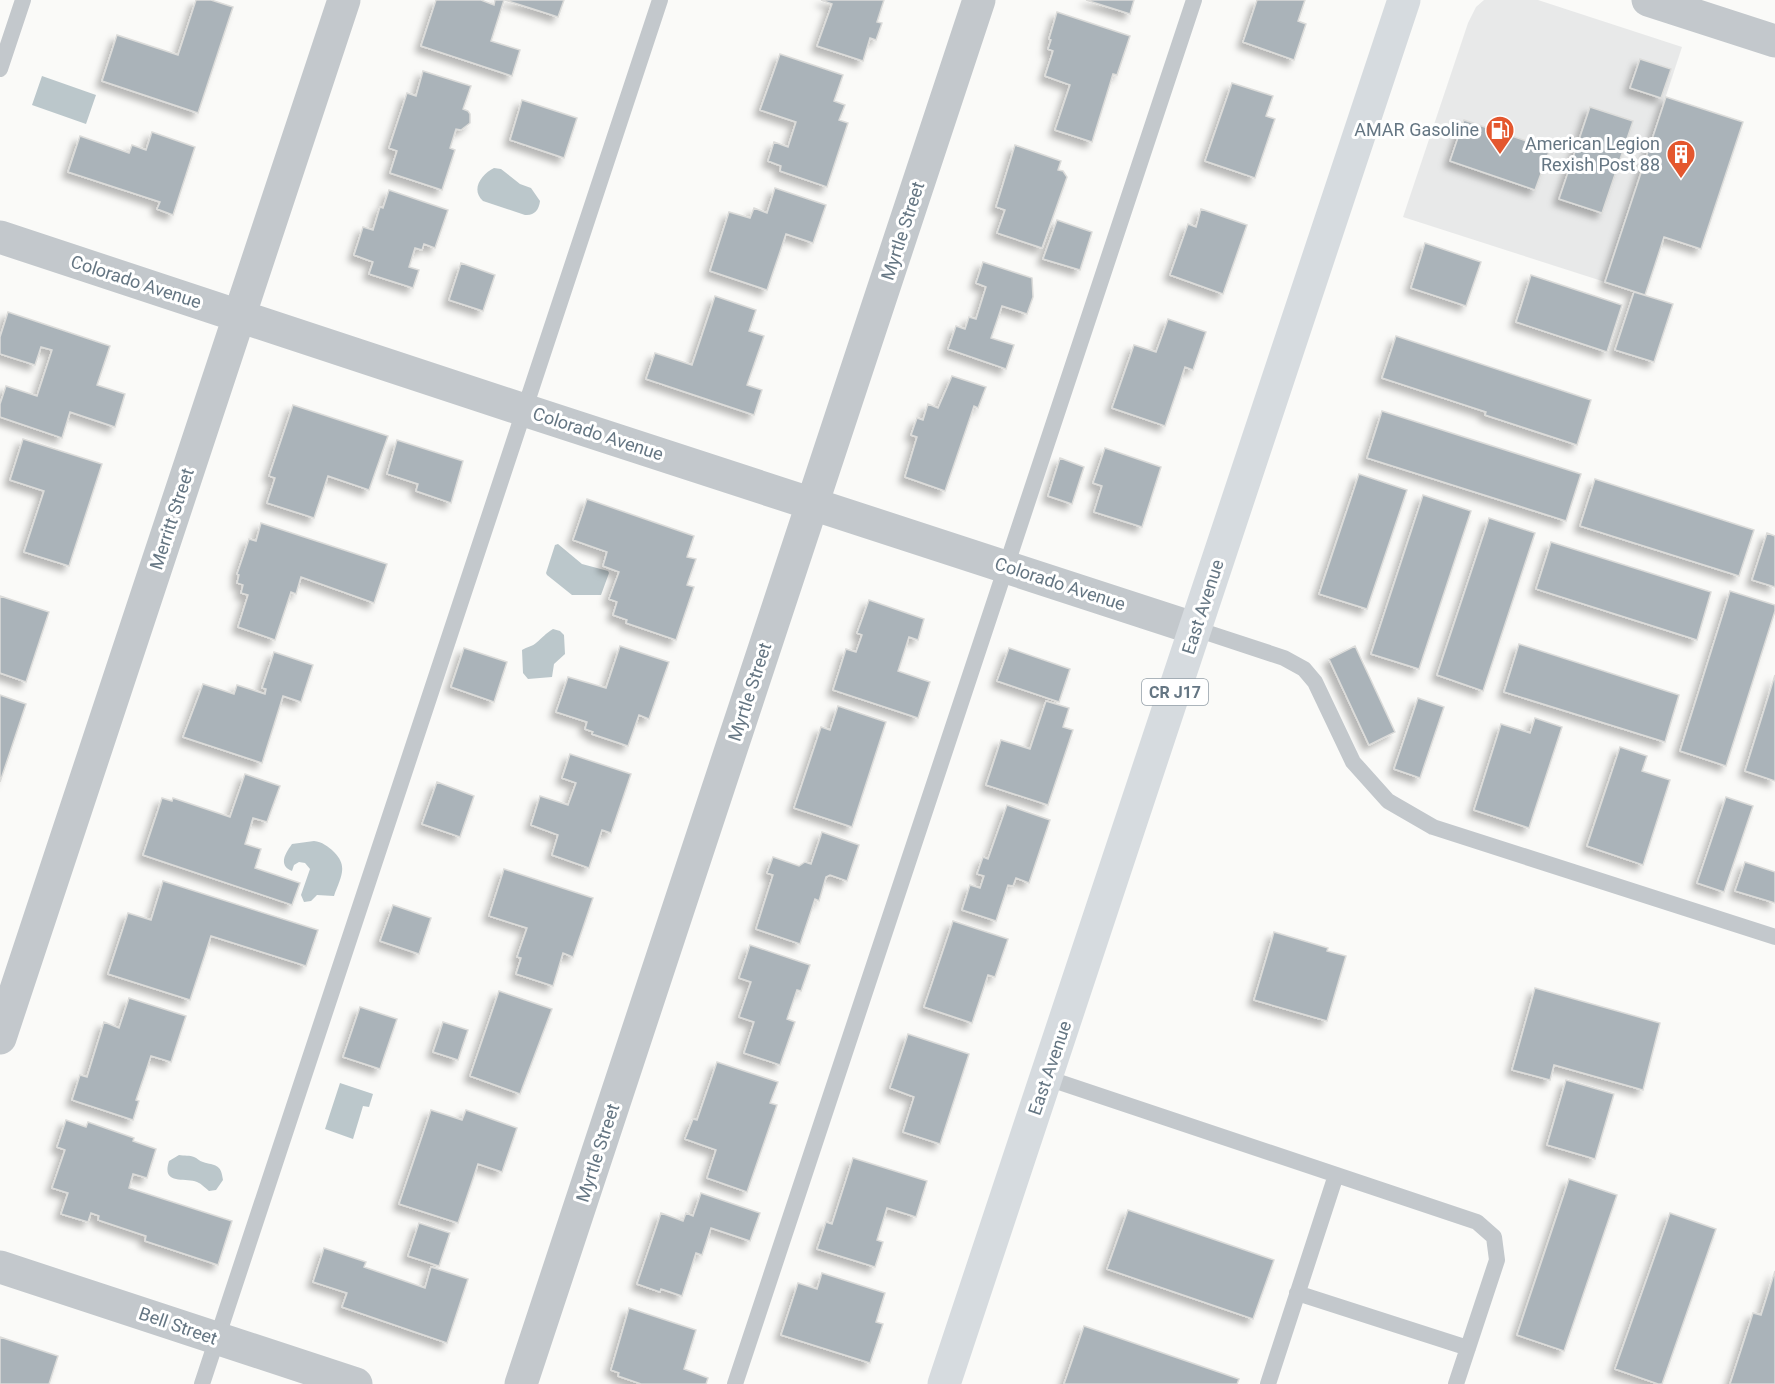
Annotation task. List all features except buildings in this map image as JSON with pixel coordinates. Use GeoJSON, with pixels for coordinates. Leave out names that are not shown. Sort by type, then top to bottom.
{"type":"FeatureCollection","features":[{"type":"Feature","properties":{"kind":"main road","name":"East Avenue"},"geometry":{"type":"LineString","coordinates":[[944,1384],[1404,0]]}},
{"type":"Feature","properties":{"kind":"street","name":"Merritt Street"},"geometry":{"type":"LineString","coordinates":[[0,1038],[344,0]]}},
{"type":"Feature","properties":{"kind":"street","name":"Myrtle Street"},"geometry":{"type":"LineString","coordinates":[[521,1384],[979,0]]}},
{"type":"Feature","properties":{"kind":"street"},"geometry":{"type":"LineString","coordinates":[[1648,0],[1775,41]]}},
{"type":"Feature","properties":{"kind":"street","name":"Colorado Avenue"},"geometry":{"type":"LineString","coordinates":[[0,237],[1196,629]]}},
{"type":"Feature","properties":{"kind":"street","name":"Bell Street"},"geometry":{"type":"LineString","coordinates":[[0,1267],[356,1384]]}},
{"type":"Feature","properties":{"kind":"lane"},"geometry":{"type":"LineString","coordinates":[[0,69],[23,0]]}},
{"type":"Feature","properties":{"kind":"lane"},"geometry":{"type":"LineString","coordinates":[[202,1384],[660,0]]}},
{"type":"Feature","properties":{"kind":"lane"},"geometry":{"type":"LineString","coordinates":[[735,1384],[1194,0]]}},
{"type":"Feature","properties":{"kind":"lane"},"geometry":{"type":"LineString","coordinates":[[1196,629],[1284,658],[1304,669],[1315,682],[1353,762],[1388,801],[1433,827],[1775,937]]}},
{"type":"Feature","properties":{"kind":"lane"},"geometry":{"type":"LineString","coordinates":[[1047,1078],[1477,1222],[1494,1237],[1497,1260],[1456,1384]]}},
{"type":"Feature","properties":{"kind":"lane"},"geometry":{"type":"LineString","coordinates":[[1268,1384],[1336,1175]]}},
{"type":"Feature","properties":{"kind":"lane"},"geometry":{"type":"LineString","coordinates":[[1297,1293],[1468,1348]]}},
{"type":"Feature","properties":{"kind":"shaded area"},"geometry":{"type":"Polygon","coordinates":[[[1484,0],[1538,0],[1682,47],[1605,282],[1403,217],[1468,23],[1476,7],[1484,0]]]}},
{"type":"Feature","properties":{"kind":"shaded area"},"geometry":{"type":"Polygon","coordinates":[[[42,76],[96,95],[86,124],[32,105],[42,76]]]}},
{"type":"Feature","properties":{"kind":"shaded area"},"geometry":{"type":"Polygon","coordinates":[[[494,168],[501,169],[520,184],[531,188],[540,201],[536,212],[525,215],[483,201],[478,192],[479,182],[494,168]]]}},
{"type":"Feature","properties":{"kind":"shaded area"},"geometry":{"type":"Polygon","coordinates":[[[558,544],[582,564],[608,571],[601,595],[572,595],[547,575],[555,545],[558,544]]]}},
{"type":"Feature","properties":{"kind":"shaded area"},"geometry":{"type":"Polygon","coordinates":[[[553,629],[564,635],[565,654],[554,664],[552,677],[528,679],[523,673],[522,650],[535,644],[553,629]]]}},
{"type":"Feature","properties":{"kind":"shaded area"},"geometry":{"type":"Polygon","coordinates":[[[314,841],[325,845],[339,857],[342,873],[334,896],[317,895],[311,901],[304,902],[301,895],[310,869],[305,863],[299,862],[294,865],[292,871],[285,866],[284,859],[292,844],[314,841]]]}},
{"type":"Feature","properties":{"kind":"shaded area"},"geometry":{"type":"Polygon","coordinates":[[[340,1083],[373,1094],[369,1107],[363,1106],[353,1139],[325,1129],[340,1083]]]}},
{"type":"Feature","properties":{"kind":"shaded area"},"geometry":{"type":"Polygon","coordinates":[[[179,1155],[192,1156],[219,1168],[223,1180],[216,1190],[209,1191],[197,1182],[171,1177],[167,1169],[169,1161],[179,1155]]]}},
{"type":"Feature","properties":{"kind":"place","name":"AMAR Gasoline"},"geometry":{"type":"Point","coordinates":[1500,156]}},
{"type":"Feature","properties":{"kind":"place","name":"American Legion Rexish Post 88"},"geometry":{"type":"Point","coordinates":[1681,180]}}]}
